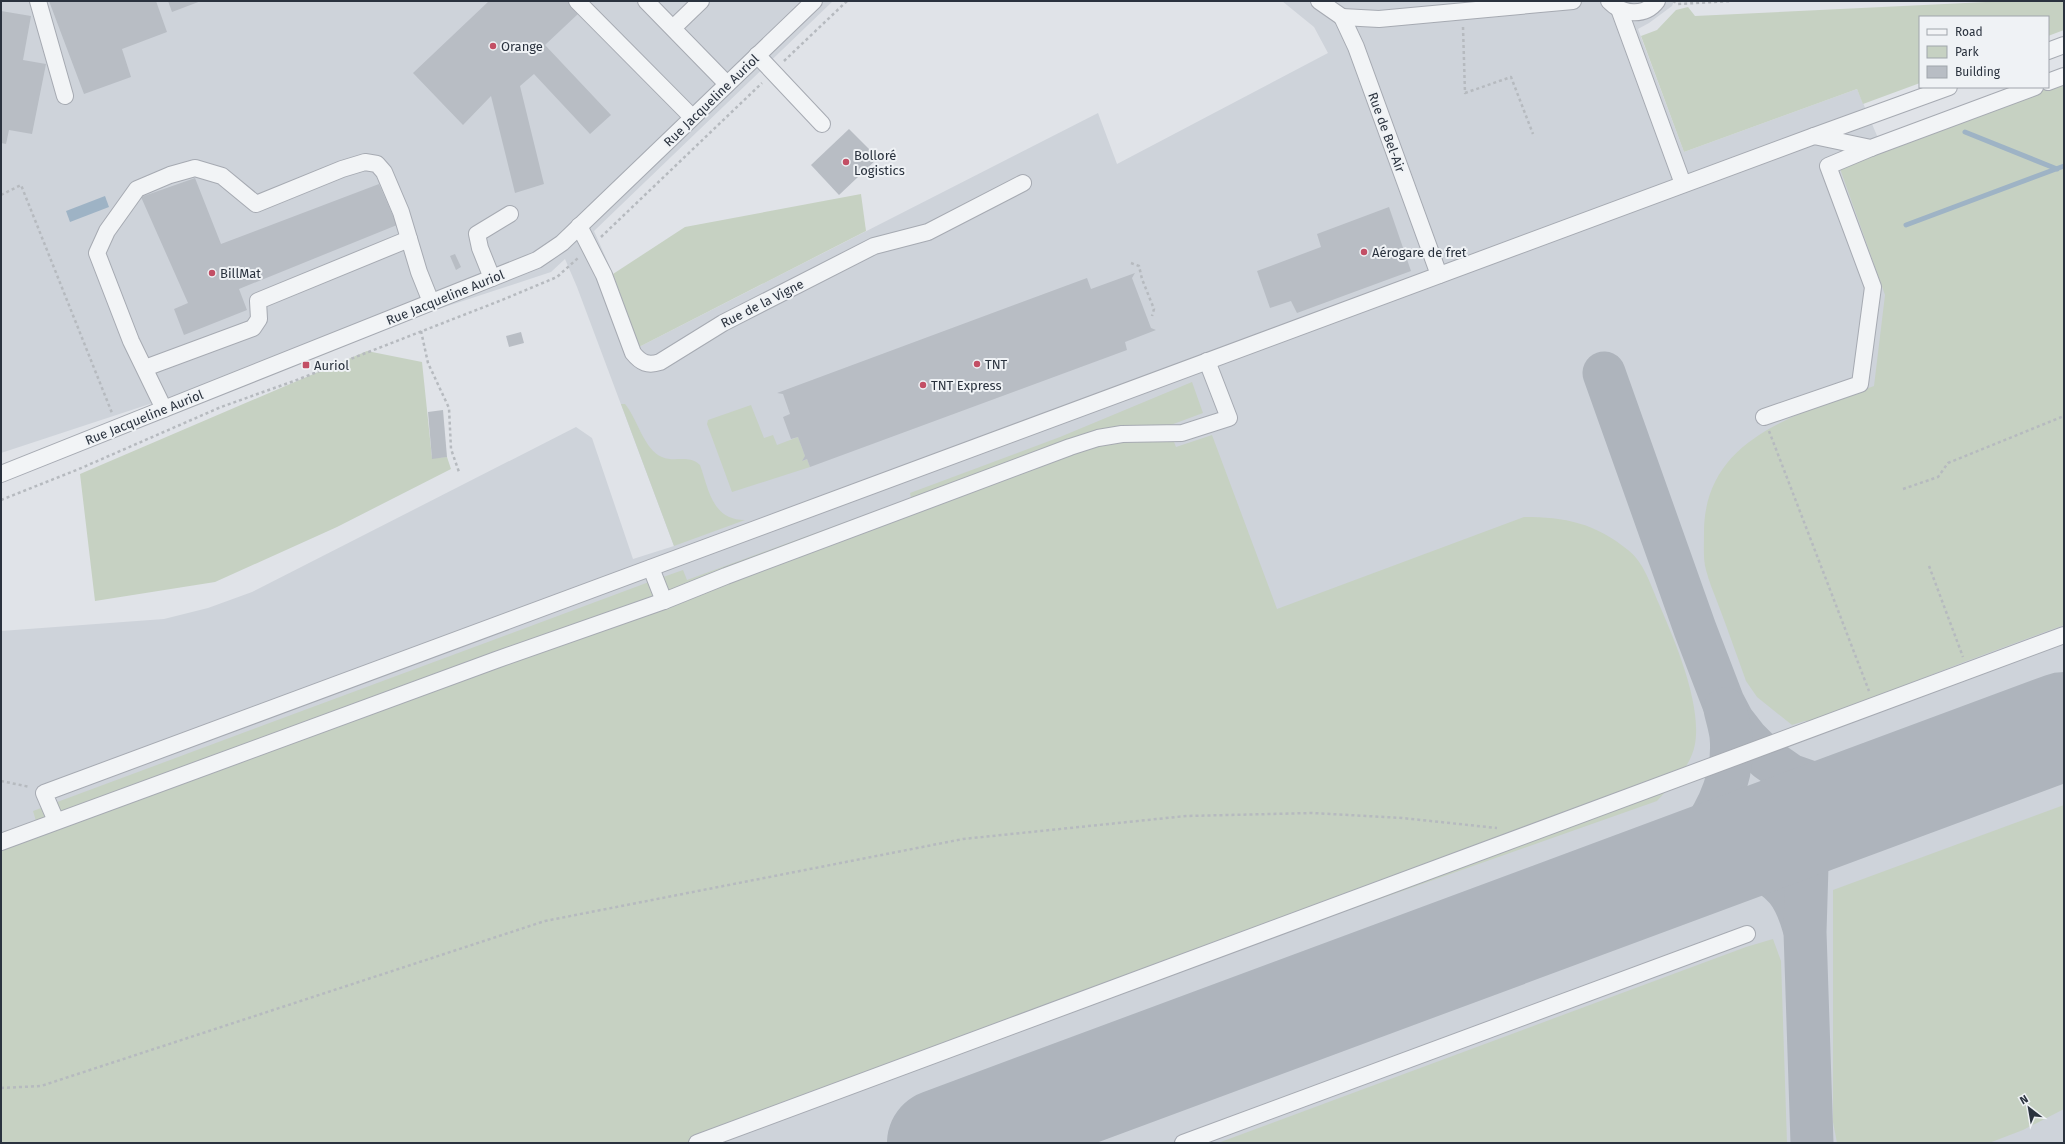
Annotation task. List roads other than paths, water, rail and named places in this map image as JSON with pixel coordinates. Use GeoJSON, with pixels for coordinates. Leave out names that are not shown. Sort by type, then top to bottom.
{"type":"FeatureCollection","features":[{"type":"Feature","properties":{"kind":"street"},"geometry":{"type":"LineString","coordinates":[[38,1],[65,96]]}},
{"type":"Feature","properties":{"kind":"street"},"geometry":{"type":"LineString","coordinates":[[577,1],[692,118]]}},
{"type":"Feature","properties":{"kind":"street"},"geometry":{"type":"LineString","coordinates":[[646,1],[727,84]]}},
{"type":"Feature","properties":{"kind":"street"},"geometry":{"type":"LineString","coordinates":[[673,28],[701,1]]}},
{"type":"Feature","properties":{"kind":"street","name":"Rue Jacqueline Auriol"},"geometry":{"type":"LineString","coordinates":[[1,474],[537,260],[562,243],[814,1]]}},
{"type":"Feature","properties":{"kind":"street"},"geometry":{"type":"LineString","coordinates":[[1319,1],[1342,17],[1379,19],[1462,11],[1520,3],[1574,1]]}},
{"type":"Feature","properties":{"kind":"street"},"geometry":{"type":"LineString","coordinates":[[1614,5],[1627,13],[1638,12],[1649,9],[1657,1]]}},
{"type":"Feature","properties":{"kind":"street"},"geometry":{"type":"LineString","coordinates":[[1614,5],[1683,184]]}},
{"type":"Feature","properties":{"kind":"street","name":"Rue de Bel-Air"},"geometry":{"type":"LineString","coordinates":[[1342,17],[1356,47],[1439,275]]}},
{"type":"Feature","properties":{"kind":"street"},"geometry":{"type":"LineString","coordinates":[[2049,51],[2064,45]]}},
{"type":"Feature","properties":{"kind":"street"},"geometry":{"type":"LineString","coordinates":[[757,55],[822,124]]}},
{"type":"Feature","properties":{"kind":"street"},"geometry":{"type":"LineString","coordinates":[[2049,82],[2064,76]]}},
{"type":"Feature","properties":{"kind":"street"},"geometry":{"type":"LineString","coordinates":[[56,821],[44,793],[1683,184],[1946,88]]}},
{"type":"Feature","properties":{"kind":"street"},"geometry":{"type":"LineString","coordinates":[[1764,417],[1860,384],[1873,287],[1828,166],[1871,148],[2032,88]]}},
{"type":"Feature","properties":{"kind":"street"},"geometry":{"type":"LineString","coordinates":[[1814,136],[1871,148]]}},
{"type":"Feature","properties":{"kind":"street"},"geometry":{"type":"LineString","coordinates":[[164,409],[131,341],[97,254],[107,231],[137,189],[170,175],[195,168],[222,176],[256,204],[342,169],[365,162],[377,164],[384,172],[401,212],[431,302]]}},
{"type":"Feature","properties":{"kind":"street","name":"Rue de la Vigne"},"geometry":{"type":"LineString","coordinates":[[579,226],[604,275],[633,353],[639,360],[646,364],[653,364],[660,362],[723,323],[874,246],[928,232],[1023,183]]}},
{"type":"Feature","properties":{"kind":"street"},"geometry":{"type":"LineString","coordinates":[[492,278],[480,248],[478,234],[510,214]]}},
{"type":"Feature","properties":{"kind":"street"},"geometry":{"type":"LineString","coordinates":[[145,368],[253,328],[259,319],[258,301],[409,239]]}},
{"type":"Feature","properties":{"kind":"street"},"geometry":{"type":"LineString","coordinates":[[1,842],[496,660],[664,601],[726,576],[1070,447],[1098,438],[1122,434],[1182,433],[1228,418],[1207,361]]}},
{"type":"Feature","properties":{"kind":"street"},"geometry":{"type":"LineString","coordinates":[[651,568],[664,601]]}},
{"type":"Feature","properties":{"kind":"street"},"geometry":{"type":"LineString","coordinates":[[697,1143],[2064,636]]}},
{"type":"Feature","properties":{"kind":"street"},"geometry":{"type":"LineString","coordinates":[[1183,1143],[1747,934]]}},
{"type":"Feature","properties":{"kind":"water"},"geometry":{"type":"Polygon","coordinates":[[[105,196],[109,207],[70,222],[66,211],[105,196]]]}},
{"type":"Feature","properties":{"kind":"waterway"},"geometry":{"type":"LineString","coordinates":[[1965,132],[2057,169]]}},
{"type":"Feature","properties":{"kind":"waterway"},"geometry":{"type":"LineString","coordinates":[[1906,225],[2064,166]]}},
{"type":"Feature","properties":{"kind":"place","name":"Orange"},"geometry":{"type":"Point","coordinates":[493,46]}},
{"type":"Feature","properties":{"kind":"place","name":"Bolloré Logistics"},"geometry":{"type":"Point","coordinates":[846,162]}},
{"type":"Feature","properties":{"kind":"place","name":"Aérogare de fret"},"geometry":{"type":"Point","coordinates":[1364,252]}},
{"type":"Feature","properties":{"kind":"place","name":"BillMat"},"geometry":{"type":"Point","coordinates":[212,273]}},
{"type":"Feature","properties":{"kind":"place","name":"TNT"},"geometry":{"type":"Point","coordinates":[977,364]}},
{"type":"Feature","properties":{"kind":"place","name":"Auriol"},"geometry":{"type":"Point","coordinates":[306,365]}},
{"type":"Feature","properties":{"kind":"place","name":"TNT Express"},"geometry":{"type":"Point","coordinates":[923,385]}}]}
